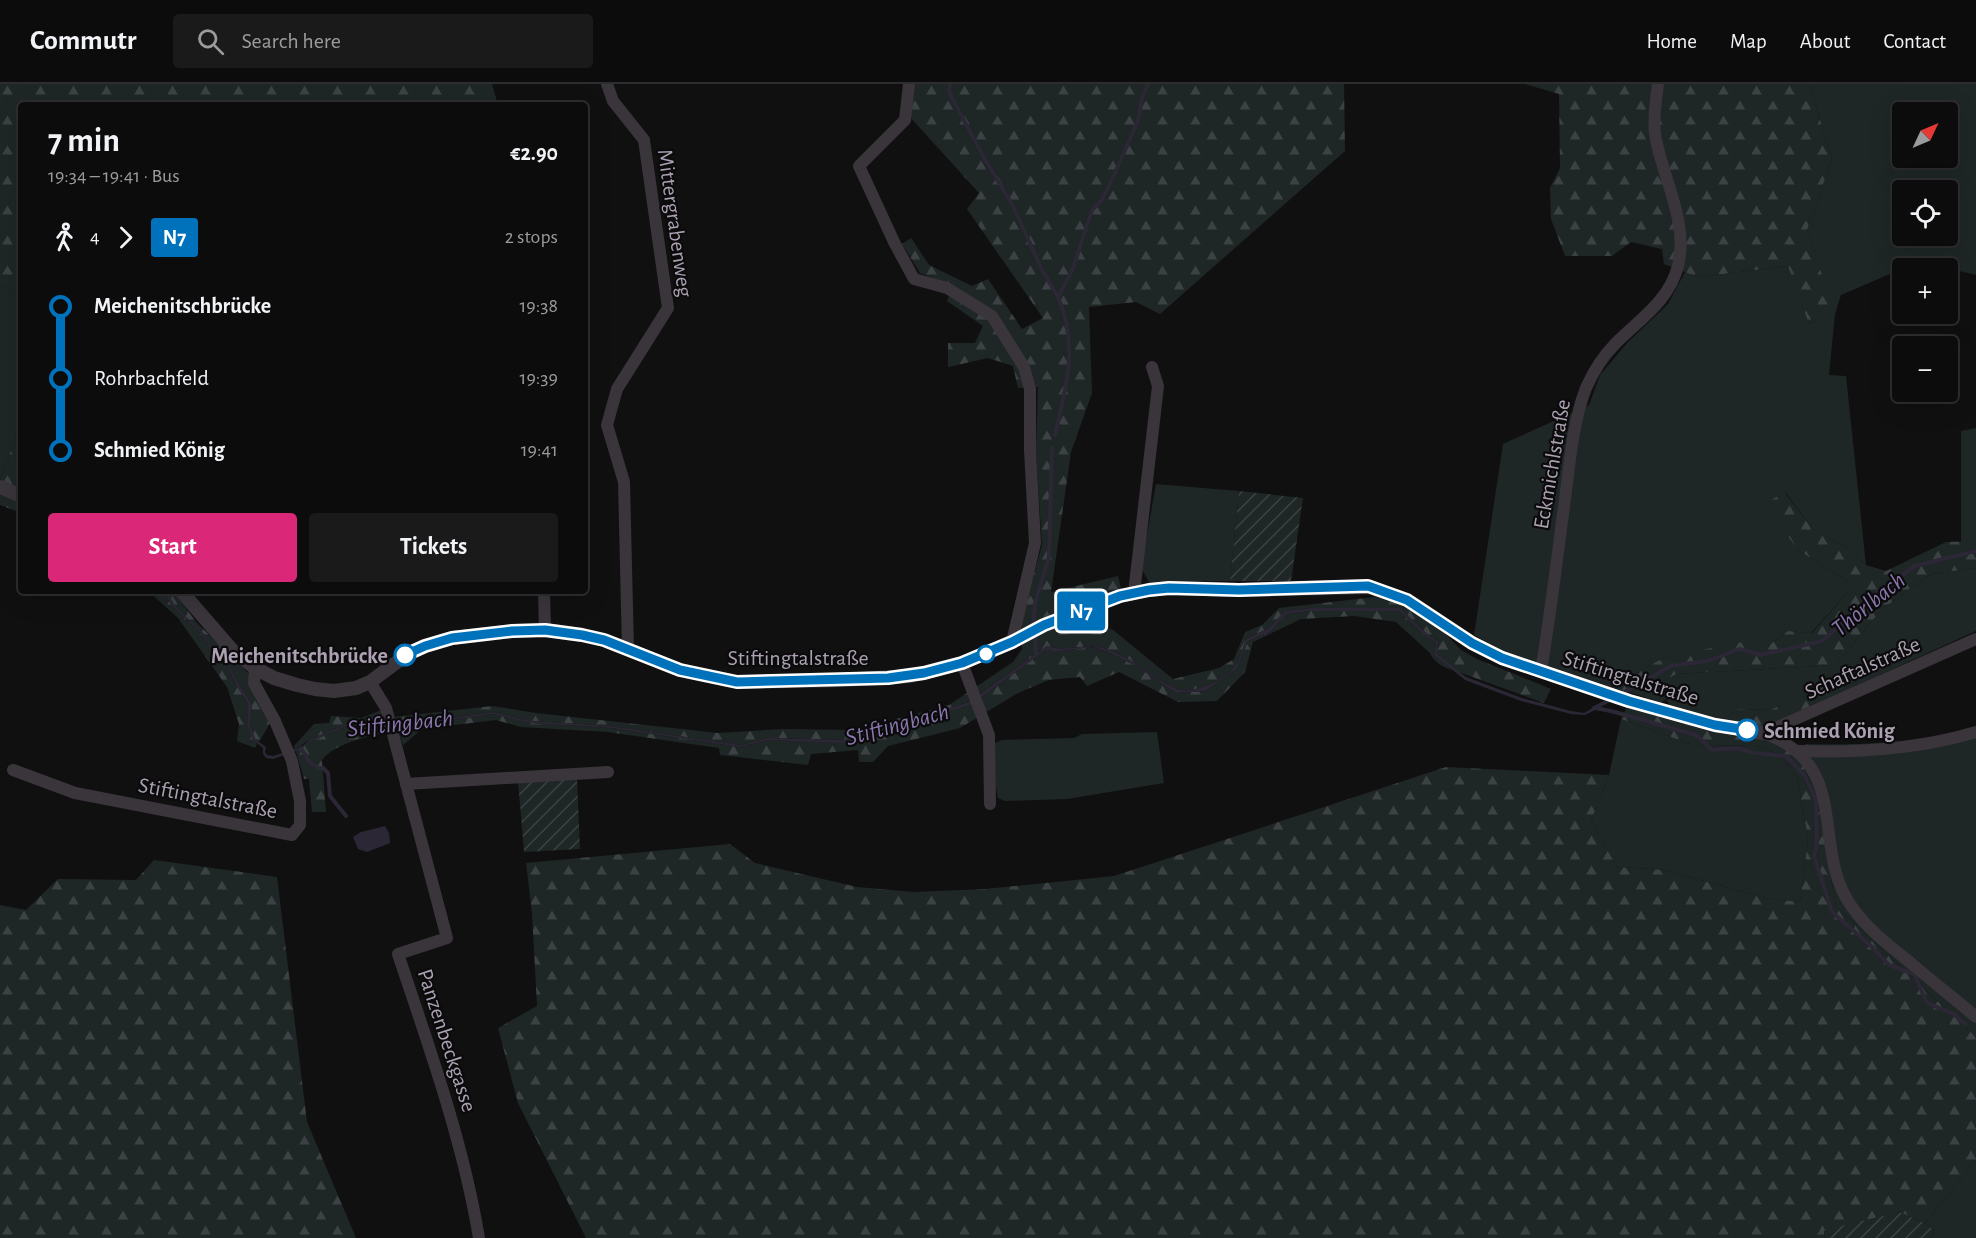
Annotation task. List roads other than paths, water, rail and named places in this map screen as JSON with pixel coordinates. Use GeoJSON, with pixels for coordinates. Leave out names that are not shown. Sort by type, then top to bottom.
{"type":"FeatureCollection","features":[{"type":"Feature","properties":{"kind":"street","name":"Mittergrabenweg"},"geometry":{"type":"LineString","coordinates":[[607,84],[613,101],[644,141],[668,308],[617,389],[607,425],[624,482],[628,650]]}},
{"type":"Feature","properties":{"kind":"street"},"geometry":{"type":"LineString","coordinates":[[909,84],[905,120],[859,166],[914,279],[947,288],[992,316],[1024,367],[1030,389],[1030,450],[1035,543],[1012,642]]}},
{"type":"Feature","properties":{"kind":"street","name":"Eckmichlstraße"},"geometry":{"type":"LineString","coordinates":[[1541,671],[1571,457],[1586,390],[1599,364],[1615,344],[1662,298],[1673,282],[1678,266],[1681,229],[1658,151],[1655,131],[1658,84]]}},
{"type":"Feature","properties":{"kind":"street"},"geometry":{"type":"LineString","coordinates":[[1134,593],[1158,386],[1152,367]]}},
{"type":"Feature","properties":{"kind":"street"},"geometry":{"type":"LineString","coordinates":[[0,487],[18,495]]}},
{"type":"Feature","properties":{"kind":"street","name":"Stiftingtalstraße"},"geometry":{"type":"LineString","coordinates":[[184,594],[232,651],[255,668],[274,678],[315,690],[344,691],[370,682],[416,649],[452,638],[512,631],[545,630],[604,640],[680,670],[737,682],[888,678],[920,674],[962,663],[1012,642],[1044,625],[1120,596],[1134,593],[1169,588],[1239,590],[1368,586],[1407,600],[1472,643],[1502,658],[1629,701],[1715,725],[1764,733],[1777,738],[1797,751],[1815,773],[1820,786],[1828,817],[1838,879],[1851,906],[1872,931],[1891,948],[1976,1017]]}},
{"type":"Feature","properties":{"kind":"street"},"geometry":{"type":"LineString","coordinates":[[544,594],[545,630]]}},
{"type":"Feature","properties":{"kind":"street","name":"Schaftalstraße"},"geometry":{"type":"LineString","coordinates":[[1764,733],[1976,639]]}},
{"type":"Feature","properties":{"kind":"street"},"geometry":{"type":"LineString","coordinates":[[962,663],[990,735],[990,804]]}},
{"type":"Feature","properties":{"kind":"street","name":"Stiftingtalstraße"},"geometry":{"type":"LineString","coordinates":[[13,771],[75,793],[292,836],[300,825],[300,801],[292,761],[275,721],[254,683],[255,668]]}},
{"type":"Feature","properties":{"kind":"street","name":"Panzenbeckgasse"},"geometry":{"type":"LineString","coordinates":[[370,682],[386,708],[394,733],[447,938],[398,954],[463,1159],[479,1238]]}},
{"type":"Feature","properties":{"kind":"street"},"geometry":{"type":"LineString","coordinates":[[1797,751],[1876,750],[1952,739],[1976,732]]}},
{"type":"Feature","properties":{"kind":"street"},"geometry":{"type":"LineString","coordinates":[[406,784],[608,772]]}},
{"type":"Feature","properties":{"kind":"waterway"},"geometry":{"type":"LineString","coordinates":[[950,84],[949,92],[1013,206],[1042,270],[1058,297]]}},
{"type":"Feature","properties":{"kind":"waterway"},"geometry":{"type":"LineString","coordinates":[[1055,435],[1066,383],[1069,349],[1068,332],[1058,297],[1072,271],[1092,210],[1102,200],[1138,121],[1142,98],[1148,84]]}},
{"type":"Feature","properties":{"kind":"waterway"},"geometry":{"type":"LineString","coordinates":[[1033,625],[1035,603],[1049,557],[1052,448]]}},
{"type":"Feature","properties":{"kind":"waterway","name":"Thörlbach"},"geometry":{"type":"LineString","coordinates":[[1621,694],[1671,666],[1708,661],[1739,649],[1761,655],[1822,641],[1874,595],[1915,566],[1976,551]]}},
{"type":"Feature","properties":{"kind":"waterway"},"geometry":{"type":"LineString","coordinates":[[1035,638],[1036,655]]}},
{"type":"Feature","properties":{"kind":"waterway","name":"Thörlbach"},"geometry":{"type":"LineString","coordinates":[[1594,708],[1612,699]]}},
{"type":"Feature","properties":{"kind":"waterway"},"geometry":{"type":"LineString","coordinates":[[1595,708],[1696,735],[1712,750],[1736,748],[1754,753],[1786,756],[1805,776],[1816,800],[1817,844],[1814,856],[1832,912],[1889,965],[1914,974],[1927,1003],[1954,1014],[1965,1024]]}},
{"type":"Feature","properties":{"kind":"waterway"},"geometry":{"type":"LineString","coordinates":[[301,748],[309,761],[328,773],[330,796],[346,816]]}},
{"type":"Feature","properties":{"kind":"place","name":"Meichenitschbrücke"},"geometry":{"type":"Point","coordinates":[405,655]}},
{"type":"Feature","properties":{"kind":"place","name":"Schmied König"},"geometry":{"type":"Point","coordinates":[1747,730]}},
{"type":"Feature","properties":{"kind":"water label","name":"Stiftingbach"},"geometry":{"type":"Point","coordinates":[400,723]}},
{"type":"Feature","properties":{"kind":"water label","name":"Stiftingbach"},"geometry":{"type":"Point","coordinates":[897,724]}}]}
